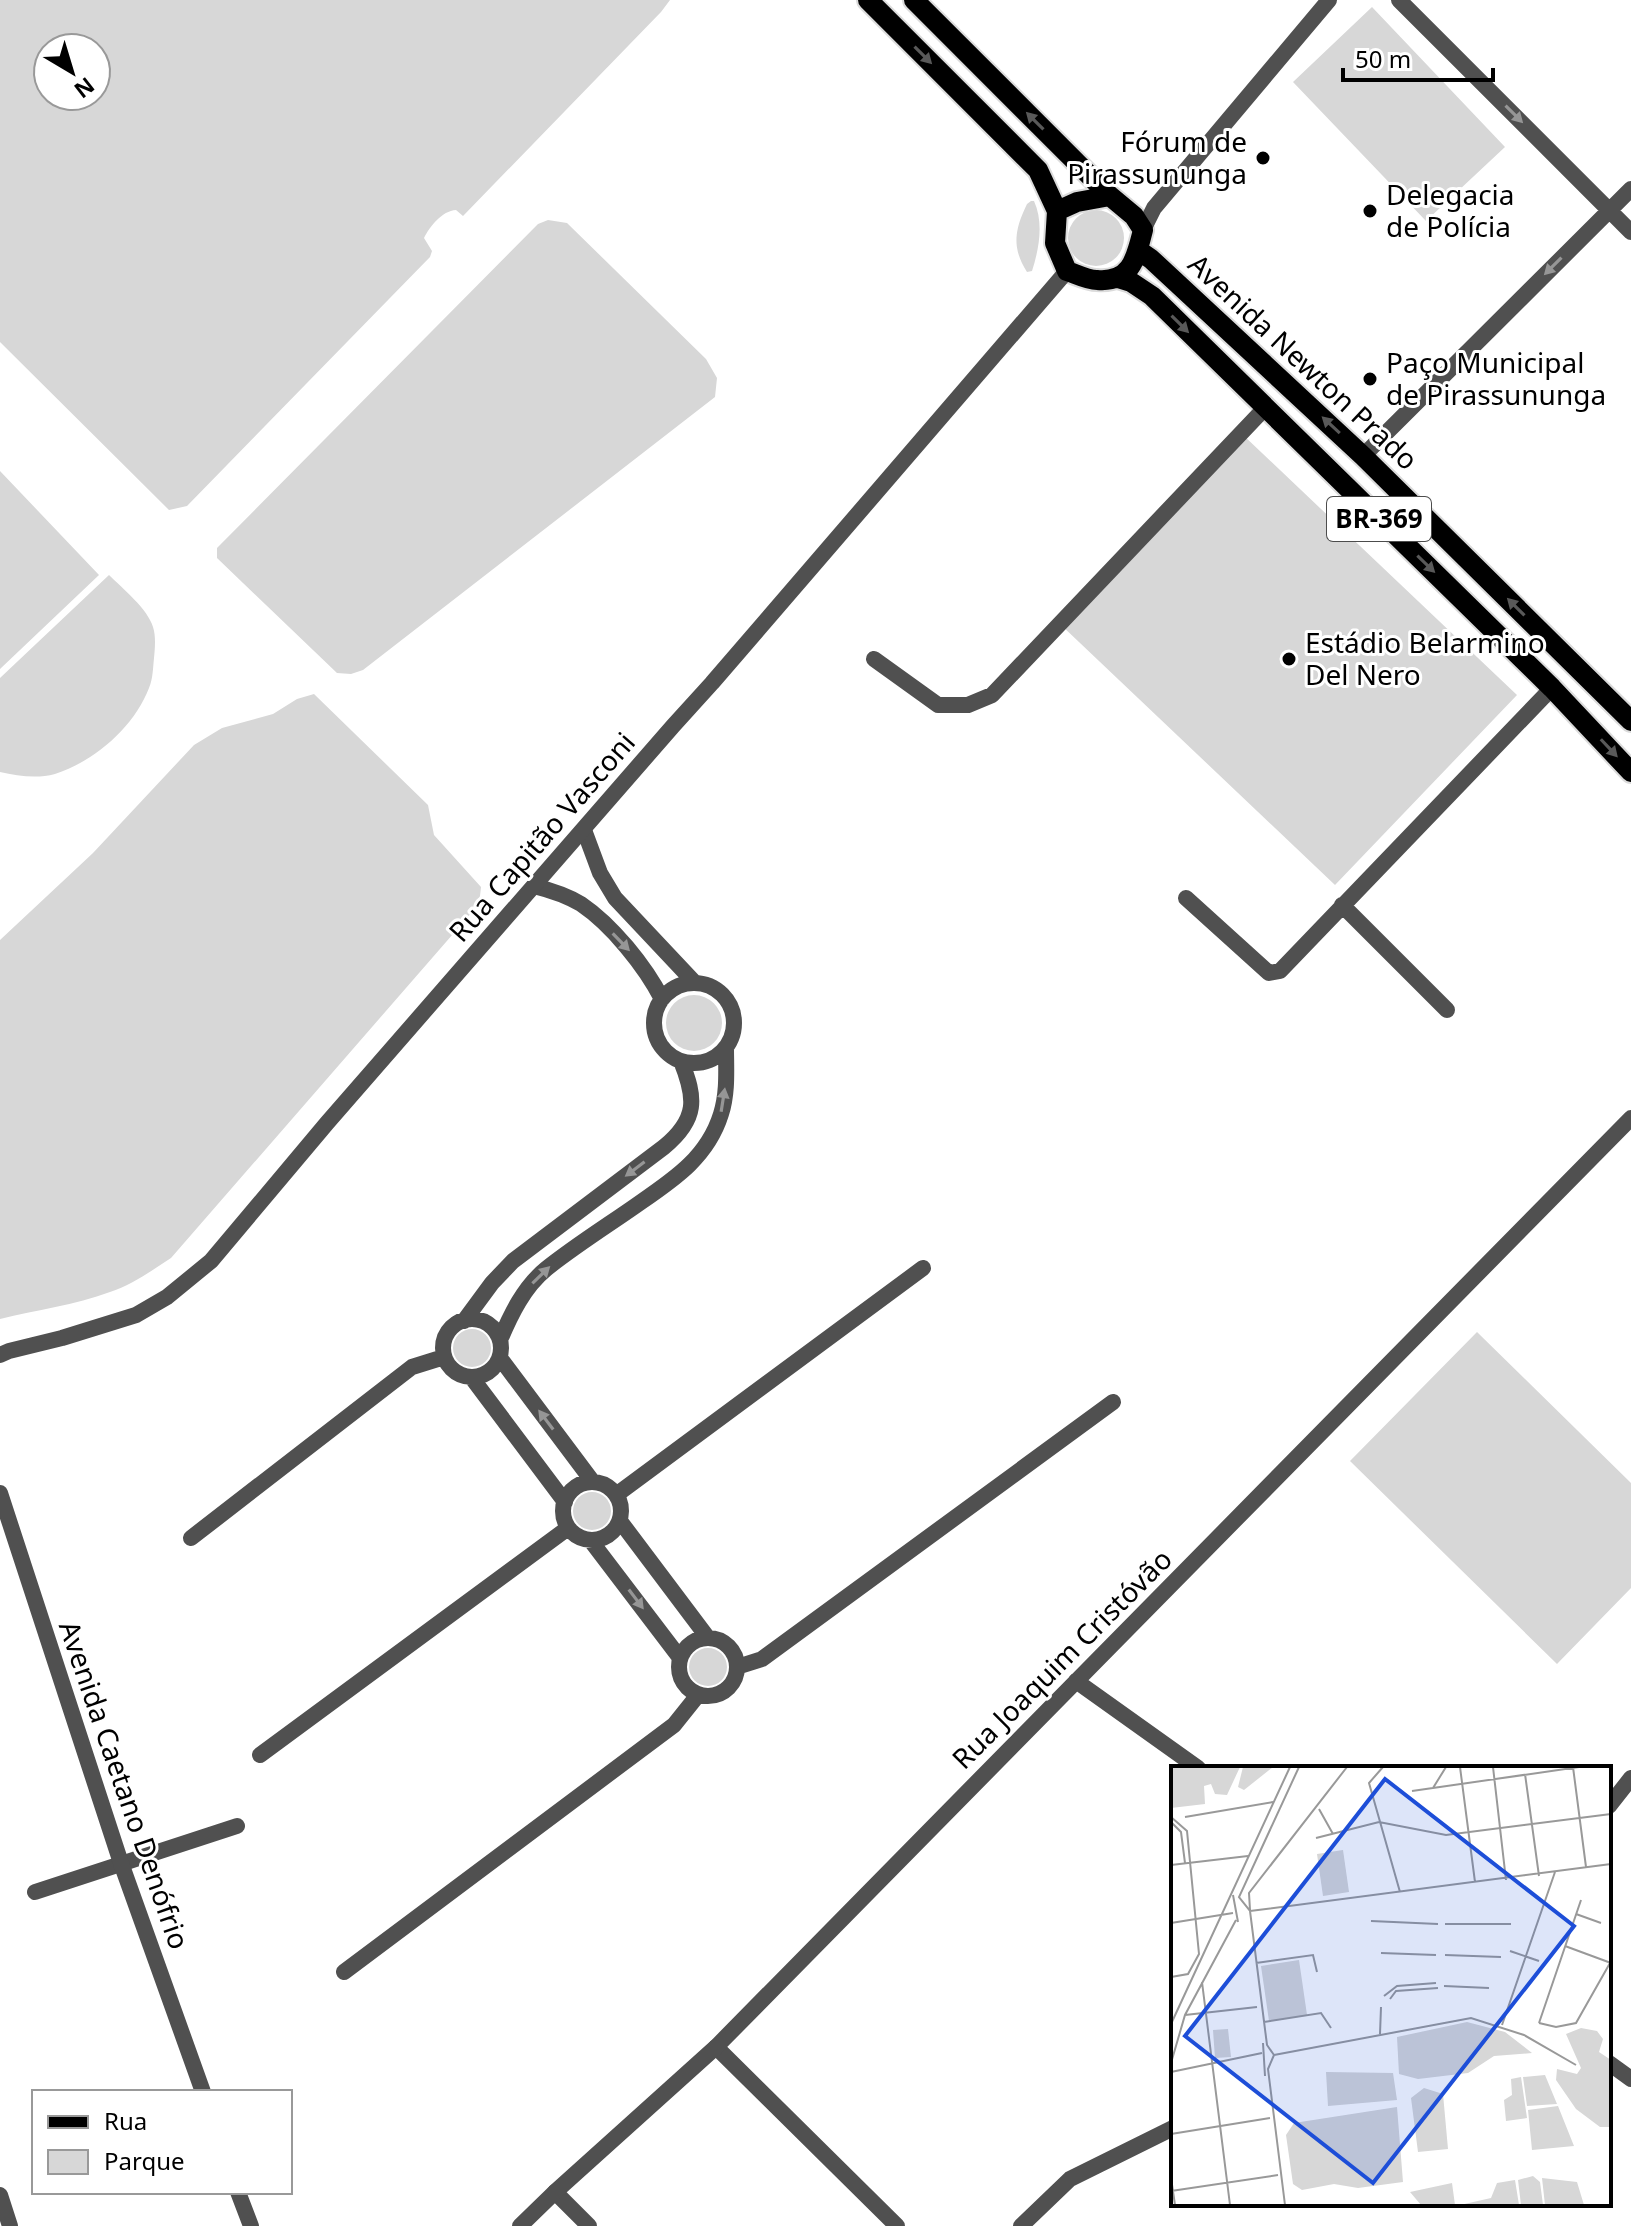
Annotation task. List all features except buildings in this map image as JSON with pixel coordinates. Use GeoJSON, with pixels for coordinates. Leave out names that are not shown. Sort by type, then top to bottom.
{"type":"FeatureCollection","features":[{"type":"Feature","properties":{"kind":"main road"},"geometry":{"type":"LineString","coordinates":[[868,0],[1038,170],[1057,211],[1055,243],[1067,271]]}},
{"type":"Feature","properties":{"kind":"main road"},"geometry":{"type":"LineString","coordinates":[[914,0],[1110,196],[1134,216],[1143,230],[1138,250],[1131,268],[1118,278]]}},
{"type":"Feature","properties":{"kind":"main road"},"geometry":{"type":"LineString","coordinates":[[1057,211],[1077,202],[1110,196]]}},
{"type":"Feature","properties":{"kind":"main road","name":"Avenida Newton Prado"},"geometry":{"type":"LineString","coordinates":[[1138,250],[1363,456],[1631,721]]}},
{"type":"Feature","properties":{"kind":"main road","name":"BR-369"},"geometry":{"type":"LineString","coordinates":[[1067,271],[1096,281],[1118,278]]}},
{"type":"Feature","properties":{"kind":"main road","name":"Avenida Newton Prado"},"geometry":{"type":"LineString","coordinates":[[1118,278],[1131,282],[1152,296],[1552,688],[1631,772]]}},
{"type":"Feature","properties":{"kind":"street"},"geometry":{"type":"LineString","coordinates":[[1143,230],[1154,208],[1329,0]]}},
{"type":"Feature","properties":{"kind":"street"},"geometry":{"type":"LineString","coordinates":[[1399,0],[1631,232]]}},
{"type":"Feature","properties":{"kind":"street"},"geometry":{"type":"LineString","coordinates":[[1363,456],[1631,189]]}},
{"type":"Feature","properties":{"kind":"street","name":"Rua Capitão Vasconi"},"geometry":{"type":"LineString","coordinates":[[0,1355],[136,1315],[167,1297],[211,1261],[327,1123],[1067,271]]}},
{"type":"Feature","properties":{"kind":"street"},"geometry":{"type":"LineString","coordinates":[[874,659],[938,705],[968,705],[992,695],[1265,408]]}},
{"type":"Feature","properties":{"kind":"street"},"geometry":{"type":"LineString","coordinates":[[1186,898],[1269,973],[1280,971],[1552,688]]}},
{"type":"Feature","properties":{"kind":"street"},"geometry":{"type":"LineString","coordinates":[[584,830],[600,873],[615,898],[695,983]]}},
{"type":"Feature","properties":{"kind":"street"},"geometry":{"type":"LineString","coordinates":[[534,886],[566,896],[594,914],[641,963],[662,999]]}},
{"type":"Feature","properties":{"kind":"street"},"geometry":{"type":"LineString","coordinates":[[594,914],[615,898]]}},
{"type":"Feature","properties":{"kind":"street"},"geometry":{"type":"LineString","coordinates":[[1342,905],[1447,1010]]}},
{"type":"Feature","properties":{"kind":"street"},"geometry":{"type":"LineString","coordinates":[[641,963],[659,946]]}},
{"type":"Feature","properties":{"kind":"street"},"geometry":{"type":"LineString","coordinates":[[695,983],[707,985],[727,1000],[734,1024],[732,1036],[717,1056],[693,1063],[681,1061],[661,1046],[654,1022],[656,1010],[671,990],[695,983]]}},
{"type":"Feature","properties":{"kind":"street"},"geometry":{"type":"LineString","coordinates":[[500,1340],[516,1305],[545,1270],[675,1179],[698,1158],[722,1112],[726,1094],[726,1047]]}},
{"type":"Feature","properties":{"kind":"street"},"geometry":{"type":"LineString","coordinates":[[565,1502],[472,1378],[455,1372],[444,1357],[445,1339],[449,1331],[464,1321],[513,1261],[664,1147],[681,1130],[692,1098],[681,1061]]}},
{"type":"Feature","properties":{"kind":"street","name":"Rua Joaquim Cristóvão"},"geometry":{"type":"LineString","coordinates":[[520,2226],[716,2047],[1631,1118]]}},
{"type":"Feature","properties":{"kind":"street"},"geometry":{"type":"LineString","coordinates":[[616,1495],[923,1268]]}},
{"type":"Feature","properties":{"kind":"street"},"geometry":{"type":"LineString","coordinates":[[464,1321],[473,1319],[490,1325],[496,1331],[500,1340],[500,1358],[593,1482]]}},
{"type":"Feature","properties":{"kind":"street"},"geometry":{"type":"LineString","coordinates":[[191,1538],[412,1367],[444,1357]]}},
{"type":"Feature","properties":{"kind":"street"},"geometry":{"type":"LineString","coordinates":[[472,1378],[489,1372],[500,1358]]}},
{"type":"Feature","properties":{"kind":"street"},"geometry":{"type":"LineString","coordinates":[[737,1667],[762,1659],[1113,1402]]}},
{"type":"Feature","properties":{"kind":"street"},"geometry":{"type":"LineString","coordinates":[[593,1482],[610,1488],[616,1495],[620,1503],[620,1521],[609,1535],[591,1541],[568,1528],[563,1511],[565,1502],[576,1487],[593,1482]]}},
{"type":"Feature","properties":{"kind":"street","name":"Avenida Caetano Denófrio"},"geometry":{"type":"LineString","coordinates":[[0,1493],[121,1863],[202,2090]]}},
{"type":"Feature","properties":{"kind":"street"},"geometry":{"type":"LineString","coordinates":[[620,1521],[708,1638],[726,1644],[732,1650],[737,1667],[731,1684],[716,1695],[698,1695],[680,1676],[678,1666],[684,1649],[691,1643],[708,1638]]}},
{"type":"Feature","properties":{"kind":"street"},"geometry":{"type":"LineString","coordinates":[[260,1755],[568,1528]]}},
{"type":"Feature","properties":{"kind":"street"},"geometry":{"type":"LineString","coordinates":[[591,1541],[680,1658]]}},
{"type":"Feature","properties":{"kind":"street"},"geometry":{"type":"LineString","coordinates":[[1076,1681],[1195,1766]]}},
{"type":"Feature","properties":{"kind":"street"},"geometry":{"type":"LineString","coordinates":[[344,1972],[674,1725],[698,1695]]}},
{"type":"Feature","properties":{"kind":"street"},"geometry":{"type":"LineString","coordinates":[[1611,1803],[1631,1778]]}},
{"type":"Feature","properties":{"kind":"street"},"geometry":{"type":"LineString","coordinates":[[35,1892],[237,1826]]}},
{"type":"Feature","properties":{"kind":"street"},"geometry":{"type":"LineString","coordinates":[[716,2047],[897,2226]]}},
{"type":"Feature","properties":{"kind":"street"},"geometry":{"type":"LineString","coordinates":[[1611,2064],[1631,2079]]}},
{"type":"Feature","properties":{"kind":"street"},"geometry":{"type":"LineString","coordinates":[[1021,2226],[1070,2179],[1171,2129]]}},
{"type":"Feature","properties":{"kind":"street"},"geometry":{"type":"LineString","coordinates":[[555,2192],[589,2226]]}},
{"type":"Feature","properties":{"kind":"street"},"geometry":{"type":"LineString","coordinates":[[239,2194],[251,2226]]}},
{"type":"Feature","properties":{"kind":"street"},"geometry":{"type":"LineString","coordinates":[[0,2195],[10,2226]]}},
{"type":"Feature","properties":{"kind":"green space"},"geometry":{"type":"Polygon","coordinates":[[[0,0],[670,0],[463,216],[456,210],[437,220],[424,238],[432,251],[430,257],[187,506],[169,510],[0,342],[0,0]]]}},
{"type":"Feature","properties":{"kind":"green space"},"geometry":{"type":"Polygon","coordinates":[[[1372,7],[1505,147],[1426,221],[1293,82],[1372,7]]]}},
{"type":"Feature","properties":{"kind":"green space"},"geometry":{"type":"Polygon","coordinates":[[[1031,201],[1037,209],[1039,236],[1032,271],[1027,272],[1016,238],[1023,213],[1031,201]]]}},
{"type":"Feature","properties":{"kind":"green space"},"geometry":{"type":"Polygon","coordinates":[[[1096,210],[1116,218],[1124,238],[1116,258],[1096,266],[1076,258],[1068,238],[1076,218],[1096,210]]]}},
{"type":"Feature","properties":{"kind":"green space"},"geometry":{"type":"Polygon","coordinates":[[[548,220],[567,223],[706,359],[717,378],[715,397],[363,670],[351,674],[337,673],[217,558],[217,548],[538,224],[548,220]]]}},
{"type":"Feature","properties":{"kind":"green space","name":"Estádio Belarmino Del Nero"},"geometry":{"type":"Polygon","coordinates":[[[1242,434],[1517,695],[1335,885],[1060,624],[1242,434]]]}},
{"type":"Feature","properties":{"kind":"green space"},"geometry":{"type":"Polygon","coordinates":[[[0,471],[99,575],[0,669],[0,471]]]}},
{"type":"Feature","properties":{"kind":"green space"},"geometry":{"type":"Polygon","coordinates":[[[109,575],[140,606],[154,631],[152,677],[142,702],[134,716],[111,741],[70,768],[41,776],[0,772],[0,678],[109,575]]]}},
{"type":"Feature","properties":{"kind":"green space"},"geometry":{"type":"Polygon","coordinates":[[[314,694],[428,805],[434,835],[481,887],[473,911],[171,1258],[134,1282],[97,1297],[0,1319],[0,940],[93,853],[194,745],[222,728],[273,714],[297,699],[314,694]]]}},
{"type":"Feature","properties":{"kind":"green space"},"geometry":{"type":"Polygon","coordinates":[[[694,995],[714,1003],[722,1023],[714,1043],[694,1051],[674,1043],[666,1023],[674,1003],[694,995]]]}},
{"type":"Feature","properties":{"kind":"green space"},"geometry":{"type":"Polygon","coordinates":[[[472,1329],[485,1335],[491,1348],[485,1361],[472,1367],[459,1361],[453,1348],[459,1335],[472,1329]]]}},
{"type":"Feature","properties":{"kind":"green space"},"geometry":{"type":"Polygon","coordinates":[[[1477,1332],[1631,1483],[1631,1588],[1557,1664],[1350,1461],[1477,1332]]]}},
{"type":"Feature","properties":{"kind":"green space"},"geometry":{"type":"Polygon","coordinates":[[[592,1492],[605,1498],[611,1511],[605,1524],[592,1530],[579,1524],[573,1511],[579,1498],[592,1492]]]}},
{"type":"Feature","properties":{"kind":"green space"},"geometry":{"type":"Polygon","coordinates":[[[708,1648],[721,1654],[727,1667],[721,1680],[708,1686],[695,1680],[689,1667],[695,1654],[708,1648]]]}},
{"type":"Feature","properties":{"kind":"place","name":"Fórum de Pirassununga"},"geometry":{"type":"Point","coordinates":[1263,158]}},
{"type":"Feature","properties":{"kind":"place","name":"Delegacia de Polícia"},"geometry":{"type":"Point","coordinates":[1370,211]}},
{"type":"Feature","properties":{"kind":"place","name":"Paço Municipal de Pirassununga"},"geometry":{"type":"Point","coordinates":[1370,379]}},
{"type":"Feature","properties":{"kind":"place","name":"Estádio Belarmino Del Nero"},"geometry":{"type":"Point","coordinates":[1289,659]}}]}
